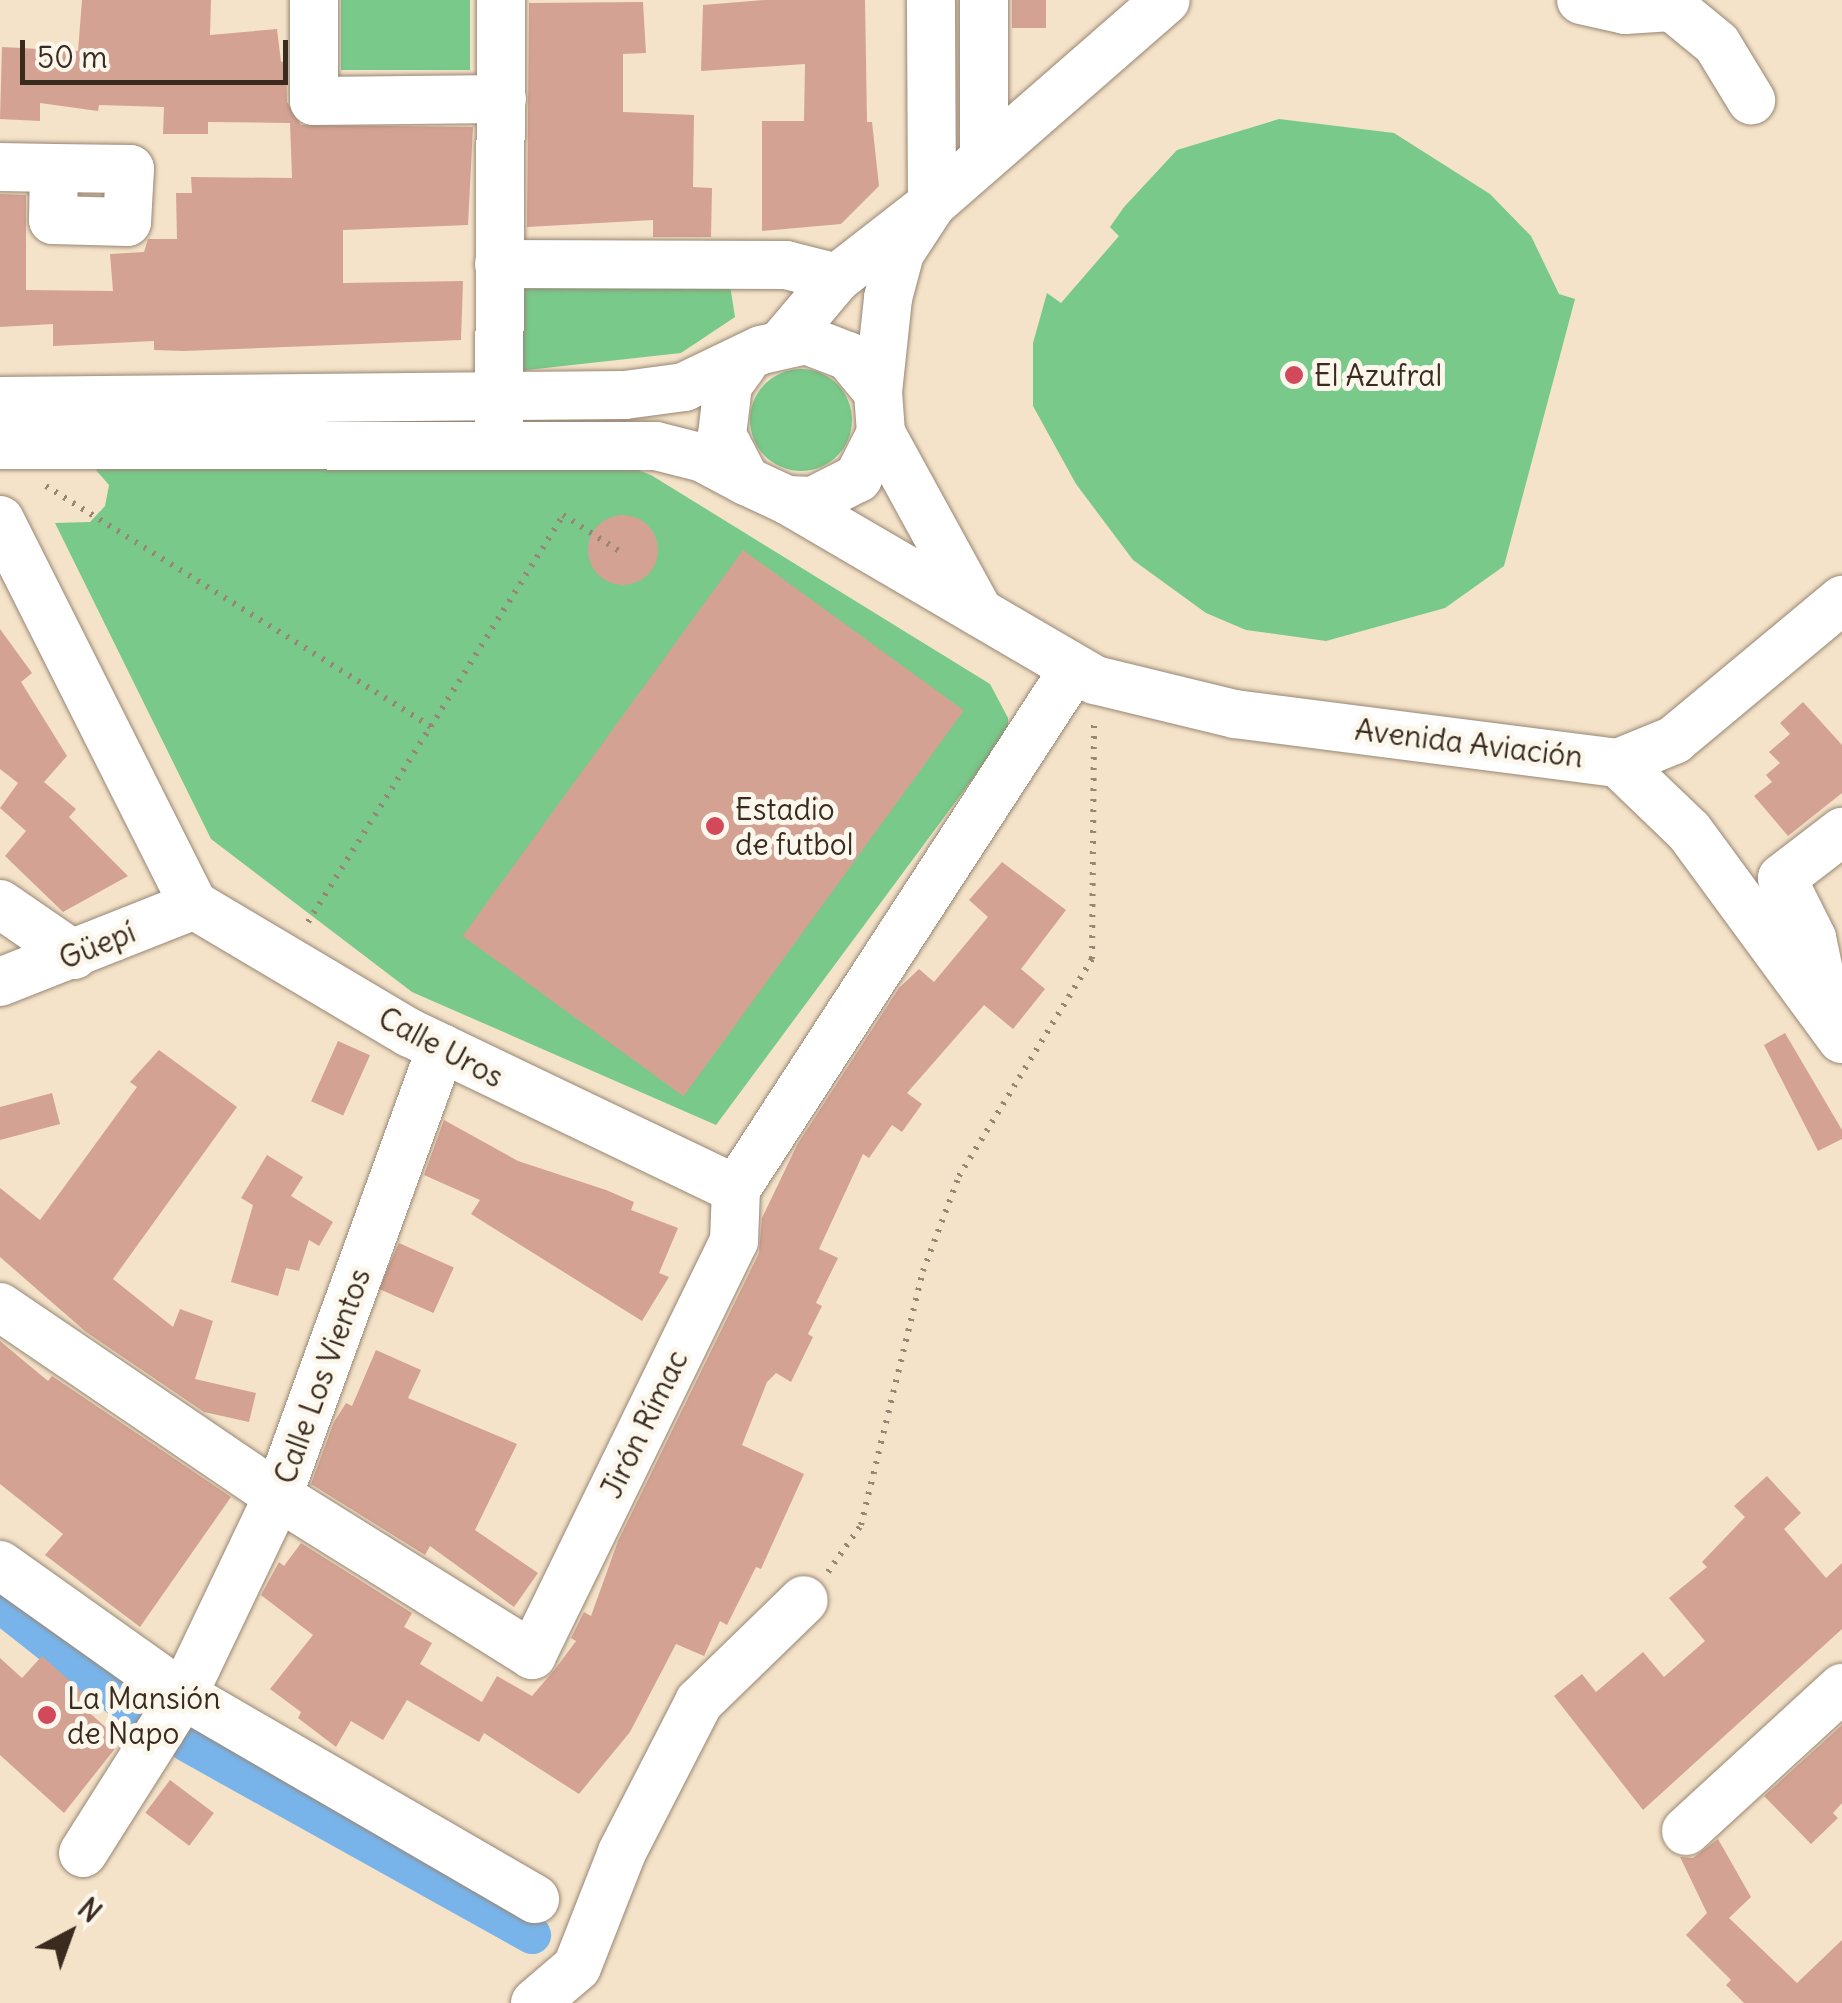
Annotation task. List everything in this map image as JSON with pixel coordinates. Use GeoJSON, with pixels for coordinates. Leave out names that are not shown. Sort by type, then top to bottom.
{"type":"FeatureCollection","features":[{"type":"Feature","properties":{"kind":"street"},"geometry":{"type":"LineString","coordinates":[[314,0],[314,101],[502,99]]}},
{"type":"Feature","properties":{"kind":"street"},"geometry":{"type":"LineString","coordinates":[[499,421],[501,0]]}},
{"type":"Feature","properties":{"kind":"street"},"geometry":{"type":"LineString","coordinates":[[931,0],[932,204],[900,253],[888,298],[873,458],[837,494],[766,490],[722,435],[721,410],[763,353],[838,278],[932,204],[984,154],[1166,0]]}},
{"type":"Feature","properties":{"kind":"street"},"geometry":{"type":"LineString","coordinates":[[984,0],[984,154]]}},
{"type":"Feature","properties":{"kind":"street"},"geometry":{"type":"LineString","coordinates":[[1581,0],[1625,10],[1672,3],[1717,44],[1750,100]]}},
{"type":"Feature","properties":{"kind":"street"},"geometry":{"type":"LineString","coordinates":[[0,167],[130,169]]}},
{"type":"Feature","properties":{"kind":"street"},"geometry":{"type":"LineString","coordinates":[[500,264],[786,265],[838,278]]}},
{"type":"Feature","properties":{"kind":"street"},"geometry":{"type":"LineString","coordinates":[[194,905],[2,524],[8,469],[24,458],[499,421],[684,388],[763,353],[828,345],[848,356],[984,619]]}},
{"type":"Feature","properties":{"kind":"street"},"geometry":{"type":"LineString","coordinates":[[0,400],[499,421]]}},
{"type":"Feature","properties":{"kind":"street","name":"Avenida Aviación"},"geometry":{"type":"LineString","coordinates":[[499,421],[656,446],[703,458],[766,490],[1084,675],[1235,714],[1618,763],[1689,830],[1834,1026]]}},
{"type":"Feature","properties":{"kind":"street"},"geometry":{"type":"LineString","coordinates":[[1618,763],[1674,740],[1842,600]]}},
{"type":"Feature","properties":{"kind":"street"},"geometry":{"type":"LineString","coordinates":[[716,1182],[1084,675]]}},
{"type":"Feature","properties":{"kind":"street"},"geometry":{"type":"LineString","coordinates":[[1834,1026],[1812,938],[1782,878],[1842,832]]}},
{"type":"Feature","properties":{"kind":"street"},"geometry":{"type":"LineString","coordinates":[[0,904],[74,954]]}},
{"type":"Feature","properties":{"kind":"street","name":"Güepí"},"geometry":{"type":"LineString","coordinates":[[0,982],[194,905]]}},
{"type":"Feature","properties":{"kind":"street","name":"Calle Uros"},"geometry":{"type":"LineString","coordinates":[[194,905],[440,1048],[716,1182]]}},
{"type":"Feature","properties":{"kind":"street","name":"Calle Los Vientos"},"geometry":{"type":"LineString","coordinates":[[84,1852],[183,1696],[278,1496],[440,1048]]}},
{"type":"Feature","properties":{"kind":"street","name":"Jirón Rímac"},"geometry":{"type":"LineString","coordinates":[[278,1496],[532,1655],[734,1241],[716,1182]]}},
{"type":"Feature","properties":{"kind":"street"},"geometry":{"type":"LineString","coordinates":[[0,1307],[278,1496]]}},
{"type":"Feature","properties":{"kind":"street"},"geometry":{"type":"LineString","coordinates":[[0,1565],[183,1696],[534,1899]]}},
{"type":"Feature","properties":{"kind":"street"},"geometry":{"type":"LineString","coordinates":[[535,2003],[577,1967],[622,1852],[699,1702],[804,1600]]}},
{"type":"Feature","properties":{"kind":"street"},"geometry":{"type":"LineString","coordinates":[[1686,1831],[1842,1688]]}},
{"type":"Feature","properties":{"kind":"path"},"geometry":{"type":"LineString","coordinates":[[24,458],[431,728]]}},
{"type":"Feature","properties":{"kind":"path"},"geometry":{"type":"LineString","coordinates":[[308,922],[563,515],[624,554]]}},
{"type":"Feature","properties":{"kind":"path"},"geometry":{"type":"LineString","coordinates":[[804,1600],[861,1525],[923,1271],[959,1176],[1092,959],[1084,675]]}},
{"type":"Feature","properties":{"kind":"green space"},"geometry":{"type":"Polygon","coordinates":[[[341,0],[470,0],[470,70],[341,70],[341,0]]]}},
{"type":"Feature","properties":{"kind":"green space","name":"El Azufral"},"geometry":{"type":"Polygon","coordinates":[[[1279,119],[1394,133],[1490,194],[1531,236],[1559,294],[1575,299],[1504,566],[1445,608],[1326,641],[1246,630],[1206,613],[1133,560],[1076,484],[1033,406],[1033,343],[1047,293],[1061,303],[1119,236],[1110,227],[1124,207],[1177,150],[1279,119]]]}},
{"type":"Feature","properties":{"kind":"green space"},"geometry":{"type":"Polygon","coordinates":[[[524,279],[729,279],[735,317],[681,353],[518,371],[524,279]]]}},
{"type":"Feature","properties":{"kind":"green space"},"geometry":{"type":"Polygon","coordinates":[[[801,369],[821,373],[837,384],[848,400],[852,420],[848,440],[837,456],[821,467],[801,471],[781,467],[765,456],[754,440],[750,420],[754,400],[765,384],[781,373],[801,369]]]}},
{"type":"Feature","properties":{"kind":"green space"},"geometry":{"type":"Polygon","coordinates":[[[606,458],[651,475],[990,684],[1008,718],[1008,731],[716,1125],[412,992],[211,839],[55,523],[90,522],[105,506],[109,485],[95,469],[606,458]]]}},
{"type":"Feature","properties":{"kind":"building"},"geometry":{"type":"Polygon","coordinates":[[[82,0],[211,0],[210,35],[277,29],[281,62],[286,61],[287,102],[301,125],[473,127],[468,225],[343,230],[343,283],[463,281],[461,340],[184,351],[154,350],[154,341],[53,346],[53,324],[0,327],[0,194],[26,195],[26,290],[113,291],[110,254],[144,252],[148,239],[177,239],[176,193],[192,193],[191,177],[292,178],[290,123],[208,122],[208,134],[163,134],[164,107],[99,105],[98,111],[40,103],[40,121],[0,119],[2,47],[78,51],[82,0]]]}},
{"type":"Feature","properties":{"kind":"building"},"geometry":{"type":"Polygon","coordinates":[[[765,0],[865,0],[867,122],[872,122],[879,186],[841,224],[762,231],[762,121],[804,121],[805,64],[701,71],[703,5],[765,0]]]}},
{"type":"Feature","properties":{"kind":"building"},"geometry":{"type":"Polygon","coordinates":[[[1012,0],[1046,0],[1046,28],[1012,28],[1012,0]]]}},
{"type":"Feature","properties":{"kind":"building"},"geometry":{"type":"Polygon","coordinates":[[[643,2],[646,53],[623,54],[623,112],[694,115],[693,187],[712,188],[711,237],[653,237],[653,220],[527,227],[529,3],[643,2]]]}},
{"type":"Feature","properties":{"kind":"building"},"geometry":{"type":"Polygon","coordinates":[[[623,515],[648,525],[658,550],[648,575],[623,585],[598,575],[588,550],[598,525],[623,515]]]}},
{"type":"Feature","properties":{"kind":"building","name":"Estadio de futbol"},"geometry":{"type":"Polygon","coordinates":[[[743,550],[964,710],[683,1096],[463,936],[743,550]]]}},
{"type":"Feature","properties":{"kind":"building"},"geometry":{"type":"Polygon","coordinates":[[[0,629],[32,673],[21,682],[67,756],[44,782],[76,809],[69,817],[128,876],[63,912],[5,856],[26,831],[0,808],[18,783],[0,769],[0,629]]]}},
{"type":"Feature","properties":{"kind":"building"},"geometry":{"type":"Polygon","coordinates":[[[1803,702],[1842,745],[1842,793],[1788,836],[1754,796],[1772,782],[1766,775],[1780,763],[1769,752],[1790,734],[1780,723],[1803,702]]]}},
{"type":"Feature","properties":{"kind":"building"},"geometry":{"type":"Polygon","coordinates":[[[1002,862],[1066,910],[1021,969],[1045,989],[1013,1029],[984,1005],[907,1093],[922,1104],[902,1132],[892,1125],[869,1158],[863,1154],[819,1249],[838,1258],[816,1303],[822,1306],[808,1334],[813,1337],[791,1382],[776,1373],[767,1382],[742,1445],[804,1474],[761,1569],[756,1567],[727,1625],[720,1621],[704,1656],[676,1644],[630,1732],[579,1794],[484,1733],[479,1742],[407,1700],[383,1740],[351,1721],[336,1747],[298,1718],[301,1712],[270,1689],[313,1635],[261,1595],[279,1562],[284,1566],[301,1543],[412,1613],[404,1627],[432,1643],[420,1664],[482,1702],[497,1676],[532,1696],[556,1668],[576,1641],[571,1638],[584,1612],[591,1616],[618,1541],[759,1253],[762,1218],[797,1145],[899,988],[919,969],[934,982],[988,917],[969,900],[1002,862]]]}},
{"type":"Feature","properties":{"kind":"building"},"geometry":{"type":"Polygon","coordinates":[[[1785,1033],[1842,1130],[1842,1139],[1818,1151],[1764,1045],[1785,1033]]]}},
{"type":"Feature","properties":{"kind":"building"},"geometry":{"type":"Polygon","coordinates":[[[338,1041],[370,1055],[343,1116],[311,1101],[338,1041]]]}},
{"type":"Feature","properties":{"kind":"building"},"geometry":{"type":"Polygon","coordinates":[[[159,1050],[237,1107],[113,1279],[173,1327],[180,1309],[213,1321],[195,1379],[256,1393],[249,1422],[204,1412],[86,1332],[0,1257],[0,1188],[40,1220],[137,1087],[130,1082],[159,1050]]]}},
{"type":"Feature","properties":{"kind":"building"},"geometry":{"type":"Polygon","coordinates":[[[52,1093],[60,1124],[0,1140],[0,1107],[52,1093]]]}},
{"type":"Feature","properties":{"kind":"building"},"geometry":{"type":"Polygon","coordinates":[[[444,1120],[518,1161],[606,1190],[634,1202],[631,1210],[678,1228],[659,1273],[669,1277],[642,1321],[471,1214],[480,1200],[424,1175],[444,1120]]]}},
{"type":"Feature","properties":{"kind":"building"},"geometry":{"type":"Polygon","coordinates":[[[267,1155],[303,1177],[291,1196],[333,1222],[319,1246],[309,1240],[299,1271],[286,1268],[278,1296],[231,1282],[253,1205],[241,1198],[267,1155]]]}},
{"type":"Feature","properties":{"kind":"building"},"geometry":{"type":"Polygon","coordinates":[[[399,1243],[454,1267],[433,1313],[379,1289],[399,1243]]]}},
{"type":"Feature","properties":{"kind":"building"},"geometry":{"type":"Polygon","coordinates":[[[0,1341],[48,1381],[52,1376],[231,1497],[140,1627],[45,1555],[63,1534],[0,1484],[0,1341]]]}},
{"type":"Feature","properties":{"kind":"building"},"geometry":{"type":"Polygon","coordinates":[[[376,1350],[421,1370],[408,1398],[517,1444],[475,1530],[538,1573],[514,1607],[430,1546],[425,1555],[311,1484],[334,1422],[346,1403],[352,1406],[376,1350]]]}},
{"type":"Feature","properties":{"kind":"building"},"geometry":{"type":"Polygon","coordinates":[[[1767,1476],[1801,1513],[1784,1529],[1826,1578],[1842,1563],[1842,1629],[1643,1810],[1554,1696],[1582,1674],[1596,1692],[1643,1652],[1664,1677],[1705,1641],[1669,1598],[1707,1567],[1702,1562],[1745,1517],[1734,1506],[1767,1476]]]}},
{"type":"Feature","properties":{"kind":"building"},"geometry":{"type":"Polygon","coordinates":[[[42,1656],[90,1699],[83,1707],[121,1741],[64,1813],[0,1755],[0,1658],[22,1678],[42,1656]]]}},
{"type":"Feature","properties":{"kind":"building"},"geometry":{"type":"Polygon","coordinates":[[[1842,1725],[1842,1803],[1833,1813],[1838,1818],[1811,1844],[1764,1796],[1842,1725]]]}},
{"type":"Feature","properties":{"kind":"building"},"geometry":{"type":"Polygon","coordinates":[[[170,1780],[214,1813],[189,1846],[145,1813],[170,1780]]]}},
{"type":"Feature","properties":{"kind":"building"},"geometry":{"type":"Polygon","coordinates":[[[1718,1839],[1751,1897],[1729,1918],[1797,1983],[1842,1940],[1842,2003],[1744,2003],[1726,1985],[1731,1980],[1686,1935],[1707,1913],[1680,1857],[1693,1858],[1718,1839]]]}},
{"type":"Feature","properties":{"kind":"waterway"},"geometry":{"type":"LineString","coordinates":[[0,1604],[142,1716]]}},
{"type":"Feature","properties":{"kind":"waterway"},"geometry":{"type":"LineString","coordinates":[[187,1743],[532,1935]]}},
{"type":"Feature","properties":{"kind":"place","name":"El Azufral"},"geometry":{"type":"Point","coordinates":[1294,375]}},
{"type":"Feature","properties":{"kind":"place","name":"Estadio de futbol"},"geometry":{"type":"Point","coordinates":[715,826]}},
{"type":"Feature","properties":{"kind":"place","name":"La Mansión de Napo"},"geometry":{"type":"Point","coordinates":[47,1715]}}]}
